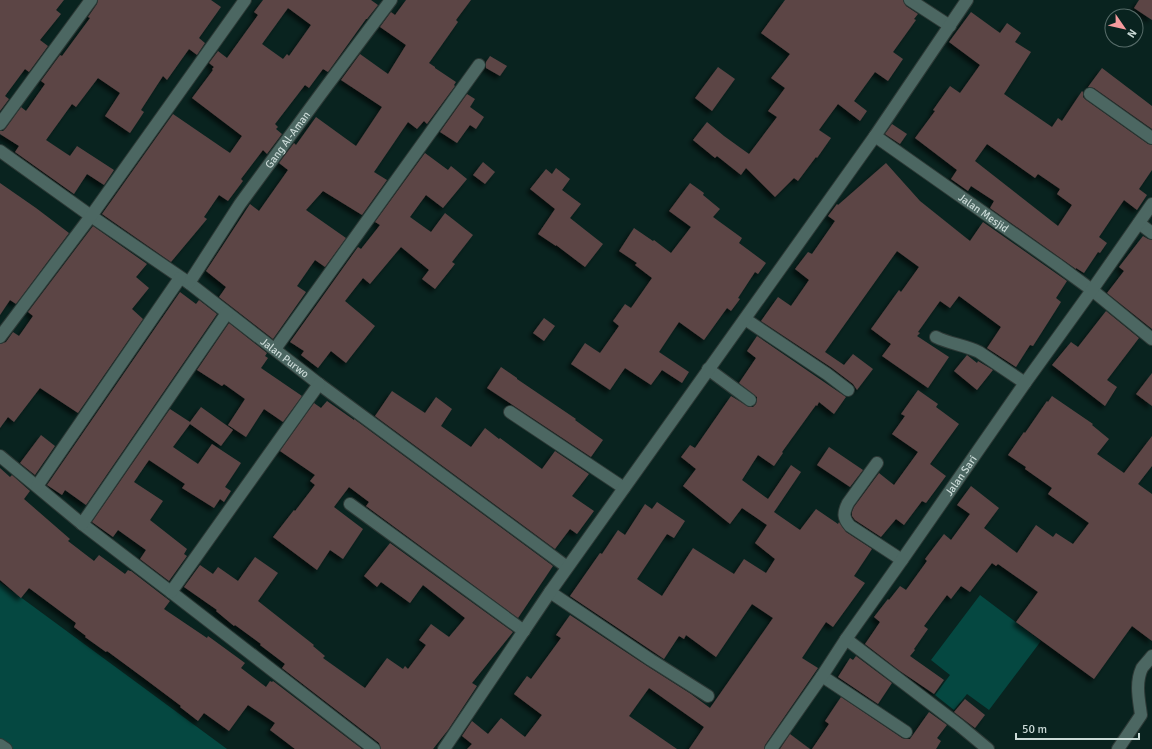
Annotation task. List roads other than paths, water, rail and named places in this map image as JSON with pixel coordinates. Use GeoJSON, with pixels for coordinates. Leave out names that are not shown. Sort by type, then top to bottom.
{"type":"FeatureCollection","features":[{"type":"Feature","properties":{"kind":"street"},"geometry":{"type":"LineString","coordinates":[[0,124],[91,0]]}},
{"type":"Feature","properties":{"kind":"street"},"geometry":{"type":"LineString","coordinates":[[0,336],[91,216],[245,0]]}},
{"type":"Feature","properties":{"kind":"street","name":"Gang Al-Aman"},"geometry":{"type":"LineString","coordinates":[[37,486],[184,280],[324,88],[391,0]]}},
{"type":"Feature","properties":{"kind":"street"},"geometry":{"type":"LineString","coordinates":[[910,0],[950,26]]}},
{"type":"Feature","properties":{"kind":"street"},"geometry":{"type":"LineString","coordinates":[[444,749],[550,592],[875,136],[967,0]]}},
{"type":"Feature","properties":{"kind":"street"},"geometry":{"type":"LineString","coordinates":[[275,349],[479,65]]}},
{"type":"Feature","properties":{"kind":"street"},"geometry":{"type":"LineString","coordinates":[[1090,94],[1152,138]]}},
{"type":"Feature","properties":{"kind":"street","name":"Jalan Mesjid"},"geometry":{"type":"LineString","coordinates":[[875,136],[1058,265],[1092,290],[1152,339]]}},
{"type":"Feature","properties":{"kind":"street","name":"Jalan Purwo"},"geometry":{"type":"LineString","coordinates":[[0,151],[184,280],[319,384],[567,568]]}},
{"type":"Feature","properties":{"kind":"street","name":"Jalan Sari"},"geometry":{"type":"LineString","coordinates":[[771,749],[846,639],[1152,204]]}},
{"type":"Feature","properties":{"kind":"street"},"geometry":{"type":"LineString","coordinates":[[1139,223],[1152,233]]}},
{"type":"Feature","properties":{"kind":"street"},"geometry":{"type":"LineString","coordinates":[[82,524],[227,313]]}},
{"type":"Feature","properties":{"kind":"street"},"geometry":{"type":"LineString","coordinates":[[745,319],[827,374],[848,390]]}},
{"type":"Feature","properties":{"kind":"street"},"geometry":{"type":"LineString","coordinates":[[936,337],[945,342],[972,348],[1025,383]]}},
{"type":"Feature","properties":{"kind":"street"},"geometry":{"type":"LineString","coordinates":[[708,369],[750,400]]}},
{"type":"Feature","properties":{"kind":"street"},"geometry":{"type":"LineString","coordinates":[[171,592],[319,384]]}},
{"type":"Feature","properties":{"kind":"street"},"geometry":{"type":"LineString","coordinates":[[510,412],[624,488]]}},
{"type":"Feature","properties":{"kind":"street"},"geometry":{"type":"LineString","coordinates":[[0,456],[82,524],[374,749]]}},
{"type":"Feature","properties":{"kind":"street"},"geometry":{"type":"LineString","coordinates":[[877,463],[848,503],[844,510],[844,516],[850,526],[902,560]]}},
{"type":"Feature","properties":{"kind":"street"},"geometry":{"type":"LineString","coordinates":[[350,504],[524,631]]}},
{"type":"Feature","properties":{"kind":"street"},"geometry":{"type":"LineString","coordinates":[[550,592],[651,660],[708,696]]}},
{"type":"Feature","properties":{"kind":"street"},"geometry":{"type":"LineString","coordinates":[[846,639],[959,725],[988,749]]}},
{"type":"Feature","properties":{"kind":"street"},"geometry":{"type":"LineString","coordinates":[[1118,749],[1141,715],[1138,696],[1138,682],[1142,668],[1152,656]]}},
{"type":"Feature","properties":{"kind":"street"},"geometry":{"type":"LineString","coordinates":[[822,676],[906,732]]}},
{"type":"Feature","properties":{"kind":"street"},"geometry":{"type":"LineString","coordinates":[[0,745],[6,749]]}}]}
